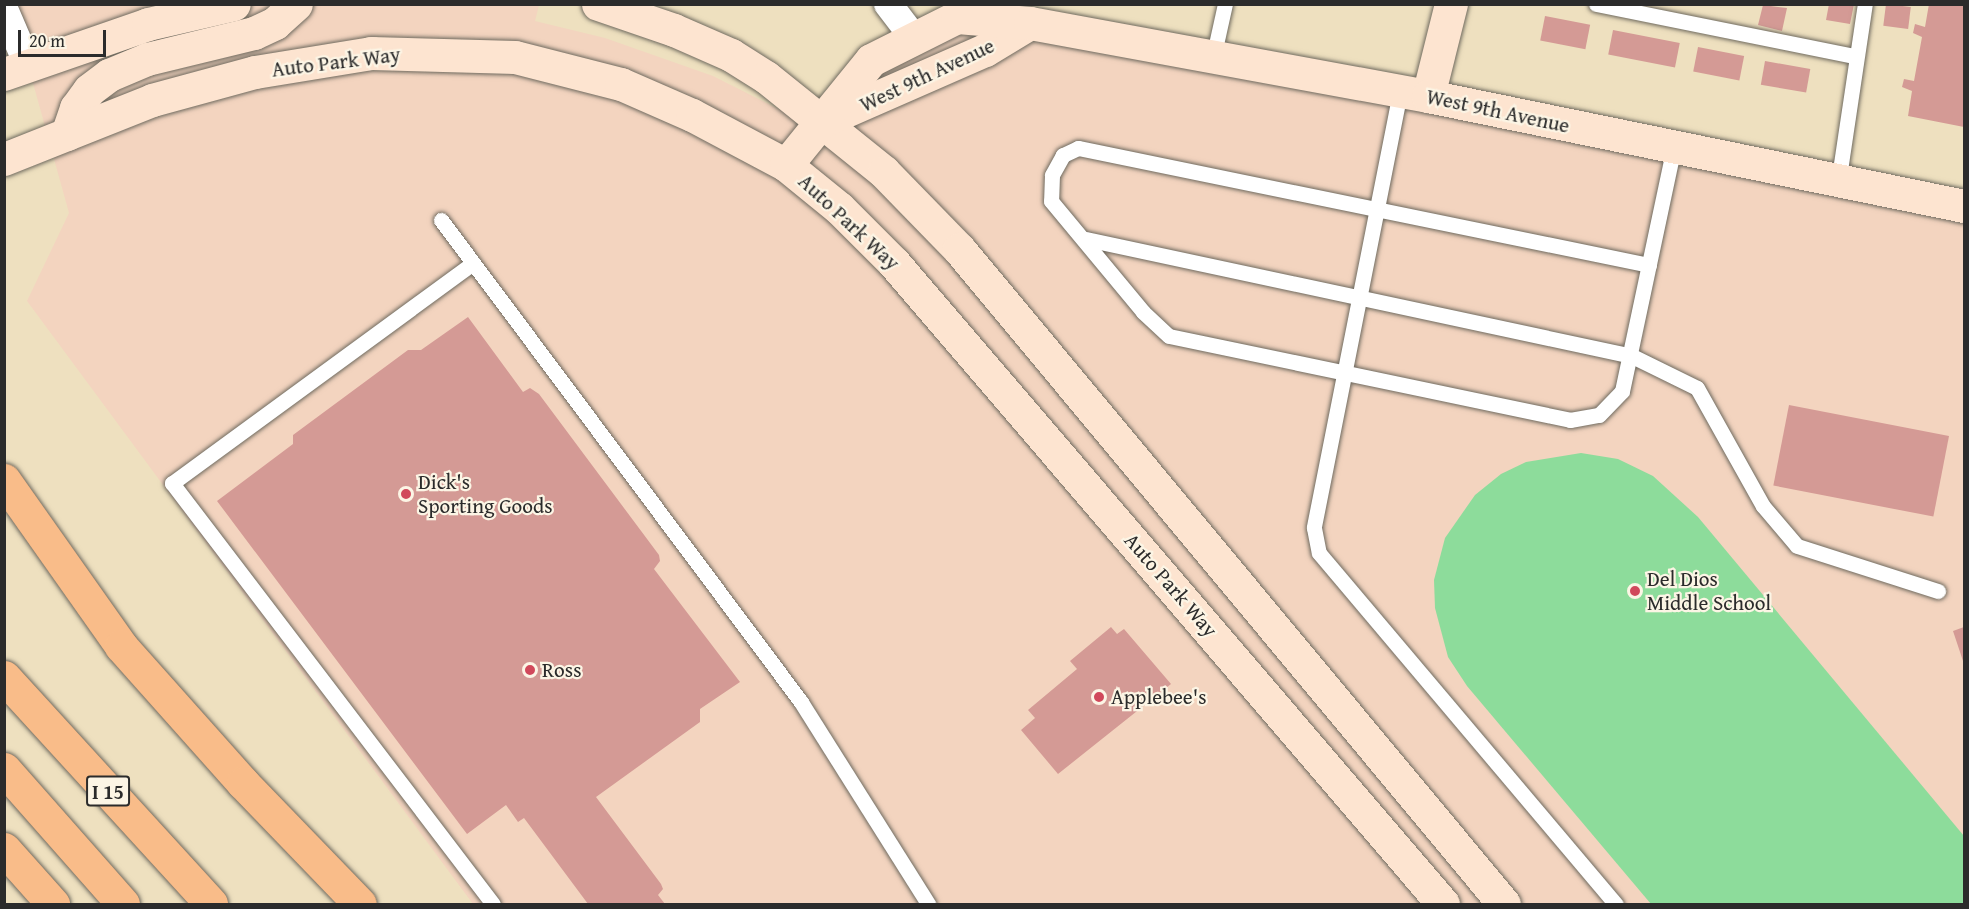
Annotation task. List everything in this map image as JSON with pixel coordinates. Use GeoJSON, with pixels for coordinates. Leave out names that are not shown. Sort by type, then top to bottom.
{"type":"FeatureCollection","features":[{"type":"Feature","properties":{"kind":"highway"},"geometry":{"type":"LineString","coordinates":[[4,480],[121,646],[243,783],[360,904]]}},
{"type":"Feature","properties":{"kind":"highway","name":"I 15"},"geometry":{"type":"LineString","coordinates":[[4,677],[211,904]]}},
{"type":"Feature","properties":{"kind":"highway"},"geometry":{"type":"LineString","coordinates":[[4,769],[123,904]]}},
{"type":"Feature","properties":{"kind":"highway"},"geometry":{"type":"LineString","coordinates":[[4,849],[52,904]]}},
{"type":"Feature","properties":{"kind":"main road"},"geometry":{"type":"LineString","coordinates":[[16,70],[148,24],[234,4]]}},
{"type":"Feature","properties":{"kind":"main road"},"geometry":{"type":"LineString","coordinates":[[67,134],[76,108],[89,90],[109,75],[156,56],[254,33],[275,23],[296,4]]}},
{"type":"Feature","properties":{"kind":"main road"},"geometry":{"type":"LineString","coordinates":[[598,4],[674,30],[731,55],[766,77],[884,172],[959,249],[1504,904]]}},
{"type":"Feature","properties":{"kind":"main road"},"geometry":{"type":"LineString","coordinates":[[1414,94],[1451,4]]}},
{"type":"Feature","properties":{"kind":"main road","name":"West 9th Avenue"},"geometry":{"type":"LineString","coordinates":[[786,165],[871,60],[914,38],[957,11],[1030,22],[1414,94],[1674,147],[1839,177],[1965,206]]}},
{"type":"Feature","properties":{"kind":"main road","name":"West 9th Avenue"},"geometry":{"type":"LineString","coordinates":[[822,122],[985,50],[1030,22]]}},
{"type":"Feature","properties":{"kind":"main road","name":"Auto Park Way"},"geometry":{"type":"LineString","coordinates":[[4,159],[152,100],[255,72],[371,53],[515,57],[621,84],[692,115],[786,165],[839,208],[894,263],[1443,904]]}},
{"type":"Feature","properties":{"kind":"street"},"geometry":{"type":"LineString","coordinates":[[888,4],[914,38]]}},
{"type":"Feature","properties":{"kind":"street"},"geometry":{"type":"LineString","coordinates":[[4,9],[16,70]]}},
{"type":"Feature","properties":{"kind":"lane"},"geometry":{"type":"LineString","coordinates":[[1213,58],[1225,4]]}},
{"type":"Feature","properties":{"kind":"lane"},"geometry":{"type":"LineString","coordinates":[[1596,4],[1855,56]]}},
{"type":"Feature","properties":{"kind":"lane"},"geometry":{"type":"LineString","coordinates":[[1839,177],[1855,56],[1865,4]]}},
{"type":"Feature","properties":{"kind":"lane"},"geometry":{"type":"LineString","coordinates":[[1414,94],[1377,209],[1358,297],[1314,528],[1319,553],[1616,904]]}},
{"type":"Feature","properties":{"kind":"lane"},"geometry":{"type":"LineString","coordinates":[[1648,265],[1078,148],[1063,155],[1052,175],[1051,201],[1086,239],[1143,312],[1168,336],[1570,420],[1599,415],[1622,391],[1632,356],[1648,265],[1674,147]]}},
{"type":"Feature","properties":{"kind":"lane"},"geometry":{"type":"LineString","coordinates":[[441,220],[801,702],[928,904]]}},
{"type":"Feature","properties":{"kind":"lane"},"geometry":{"type":"LineString","coordinates":[[1086,239],[1632,356],[1697,388],[1763,506],[1797,546],[1938,591]]}},
{"type":"Feature","properties":{"kind":"lane"},"geometry":{"type":"LineString","coordinates":[[473,263],[172,483],[493,904]]}},
{"type":"Feature","properties":{"kind":"shaded area"},"geometry":{"type":"Polygon","coordinates":[[[5,4],[539,5],[535,21],[605,38],[713,76],[794,117],[957,17],[1964,206],[1964,904],[473,904],[27,301],[69,213],[28,65],[5,4]]]}},
{"type":"Feature","properties":{"kind":"green space"},"geometry":{"type":"Polygon","coordinates":[[[1581,453],[1618,459],[1653,476],[1698,517],[1964,836],[1964,904],[1651,904],[1467,686],[1448,657],[1435,608],[1434,580],[1445,538],[1475,495],[1501,474],[1526,462],[1581,453]]]}},
{"type":"Feature","properties":{"kind":"building"},"geometry":{"type":"Polygon","coordinates":[[[1829,4],[1854,4],[1850,24],[1826,20],[1829,4]]]}},
{"type":"Feature","properties":{"kind":"building"},"geometry":{"type":"Polygon","coordinates":[[[1886,4],[1911,7],[1908,29],[1883,26],[1886,4]]]}},
{"type":"Feature","properties":{"kind":"building"},"geometry":{"type":"Polygon","coordinates":[[[1929,4],[1964,4],[1964,127],[1908,116],[1912,91],[1902,87],[1904,79],[1914,81],[1922,37],[1913,33],[1915,24],[1925,27],[1929,4]]]}},
{"type":"Feature","properties":{"kind":"building"},"geometry":{"type":"Polygon","coordinates":[[[1763,5],[1787,8],[1782,31],[1758,25],[1763,5]]]}},
{"type":"Feature","properties":{"kind":"building"},"geometry":{"type":"Polygon","coordinates":[[[1545,16],[1590,25],[1585,49],[1540,41],[1545,16]]]}},
{"type":"Feature","properties":{"kind":"building"},"geometry":{"type":"Polygon","coordinates":[[[1613,30],[1680,43],[1675,68],[1608,55],[1613,30]]]}},
{"type":"Feature","properties":{"kind":"building"},"geometry":{"type":"Polygon","coordinates":[[[1698,47],[1744,56],[1739,81],[1693,72],[1698,47]]]}},
{"type":"Feature","properties":{"kind":"building"},"geometry":{"type":"Polygon","coordinates":[[[1765,61],[1810,69],[1806,93],[1761,85],[1765,61]]]}},
{"type":"Feature","properties":{"kind":"building"},"geometry":{"type":"Polygon","coordinates":[[[468,317],[523,392],[530,388],[539,394],[659,555],[660,561],[654,569],[740,682],[700,709],[700,722],[596,797],[661,884],[663,889],[658,895],[665,904],[588,904],[524,818],[518,822],[506,805],[467,834],[217,501],[293,444],[293,435],[408,350],[421,350],[468,317]]]}},
{"type":"Feature","properties":{"kind":"building"},"geometry":{"type":"Polygon","coordinates":[[[1789,405],[1949,436],[1933,517],[1773,485],[1789,405]]]}},
{"type":"Feature","properties":{"kind":"building","name":"Applebee's"},"geometry":{"type":"Polygon","coordinates":[[[1111,627],[1117,634],[1124,629],[1171,684],[1058,774],[1021,730],[1035,718],[1028,710],[1077,669],[1070,661],[1111,627]]]}},
{"type":"Feature","properties":{"kind":"building"},"geometry":{"type":"Polygon","coordinates":[[[1964,627],[1964,664],[1953,631],[1964,627]]]}},
{"type":"Feature","properties":{"kind":"place","name":"Dick's Sporting Goods"},"geometry":{"type":"Point","coordinates":[406,494]}},
{"type":"Feature","properties":{"kind":"place","name":"Del Dios Middle School"},"geometry":{"type":"Point","coordinates":[1635,591]}},
{"type":"Feature","properties":{"kind":"place","name":"Ross"},"geometry":{"type":"Point","coordinates":[530,670]}},
{"type":"Feature","properties":{"kind":"place","name":"Applebee's"},"geometry":{"type":"Point","coordinates":[1099,697]}}]}
